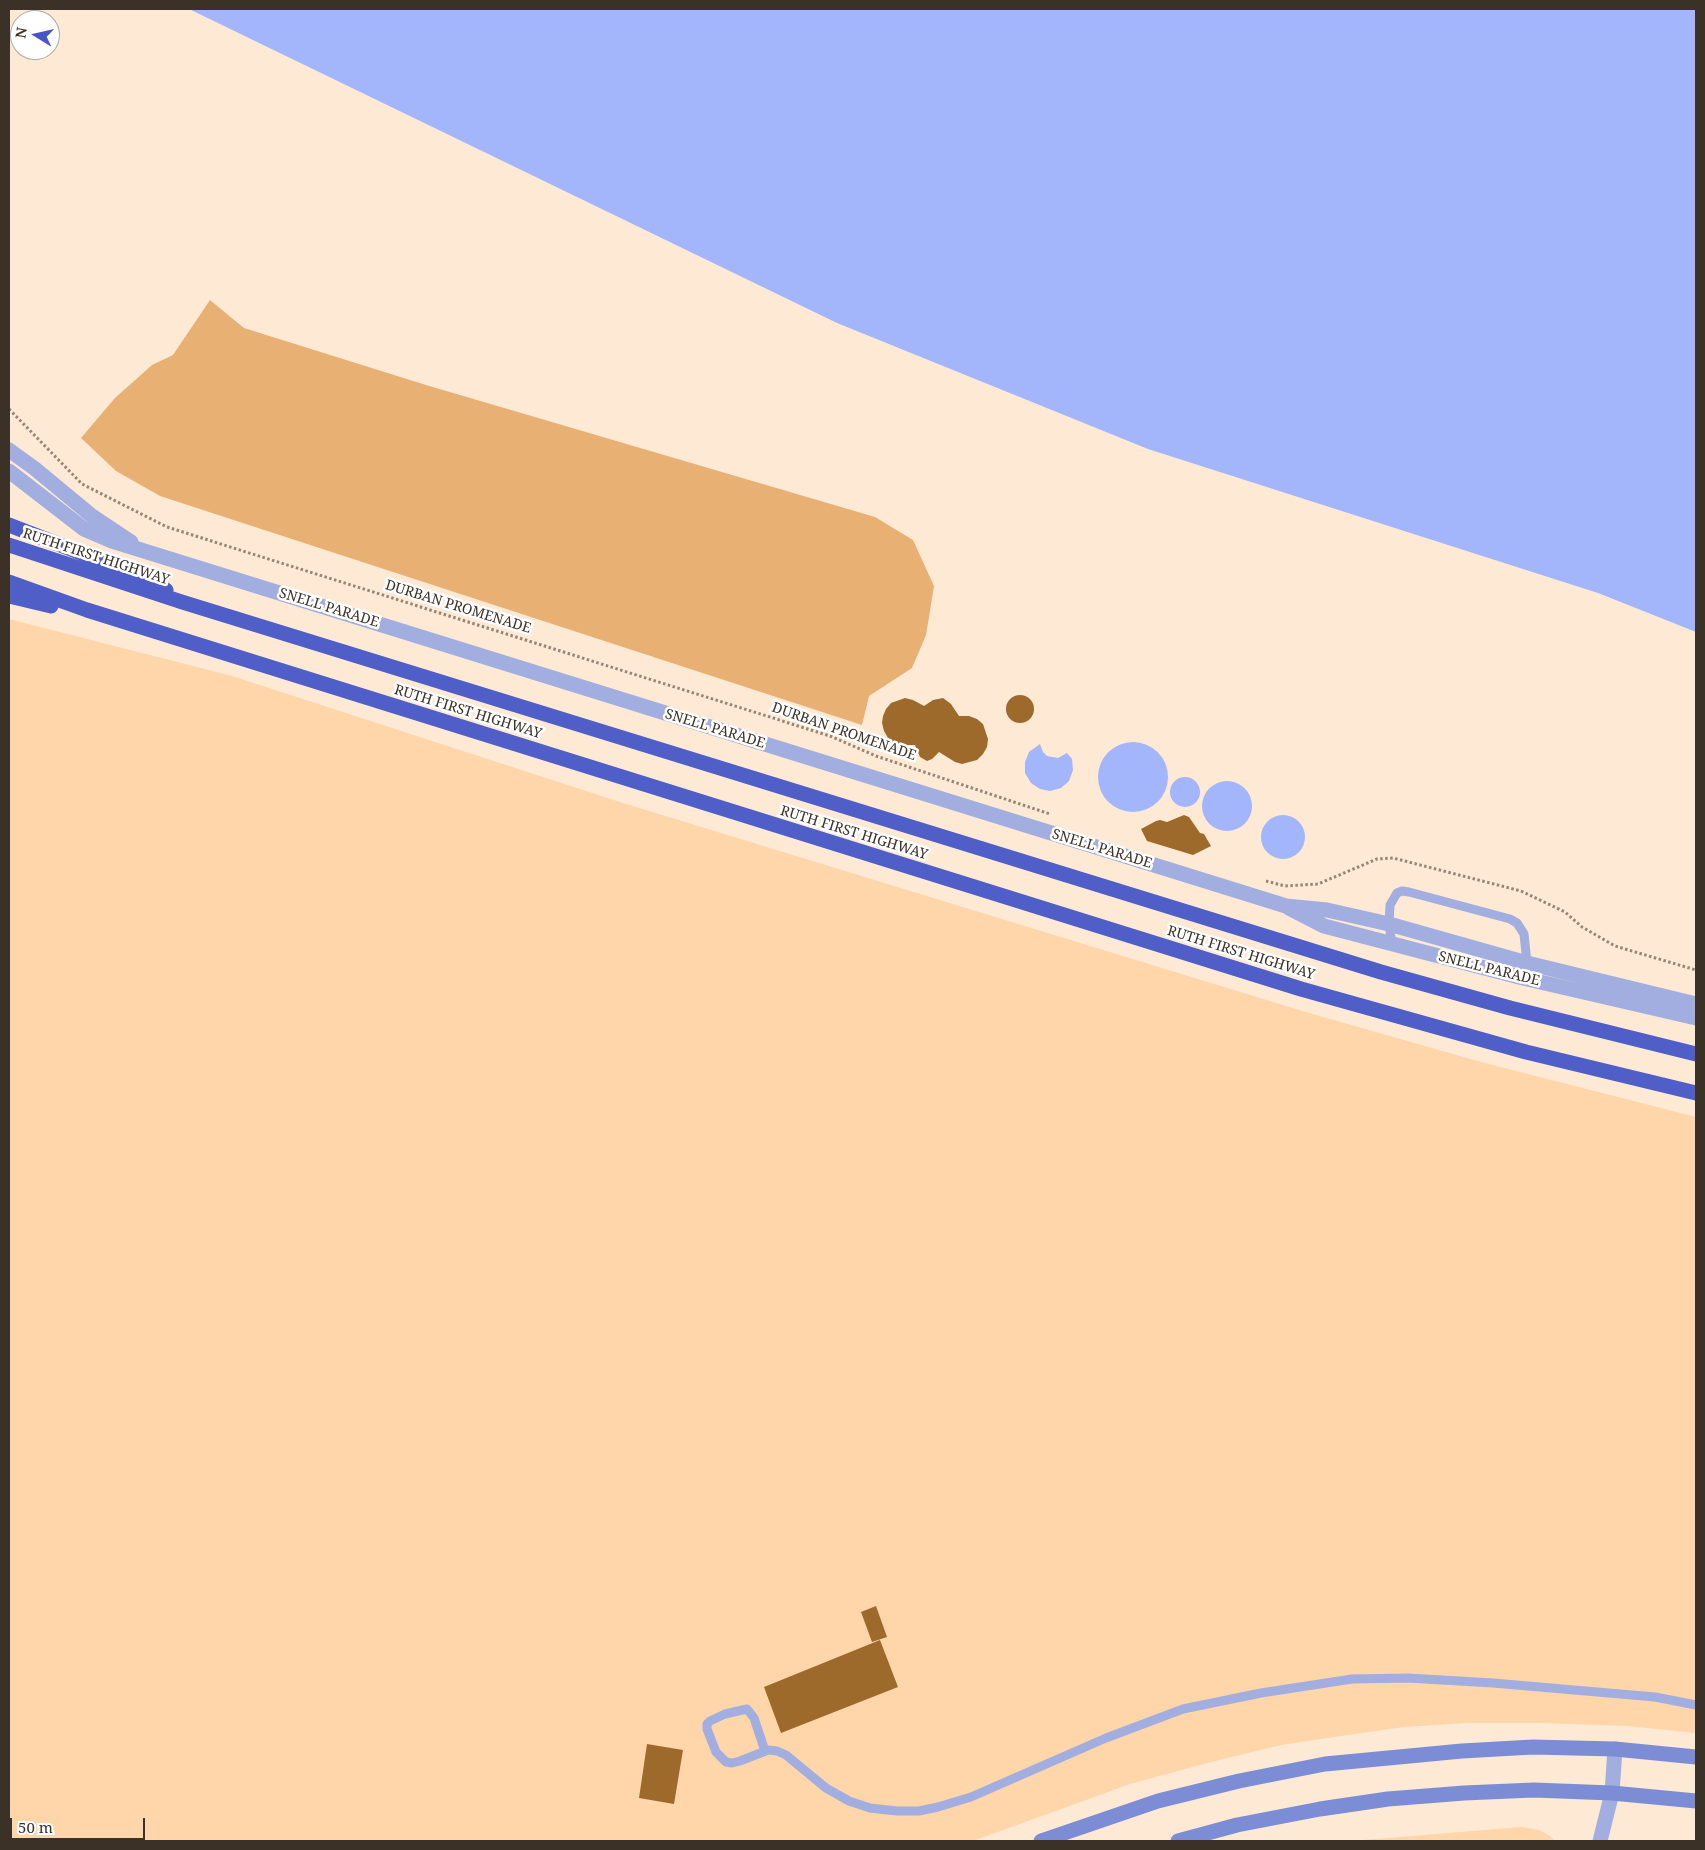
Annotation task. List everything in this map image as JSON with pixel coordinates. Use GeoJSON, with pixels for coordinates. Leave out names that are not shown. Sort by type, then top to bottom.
{"type":"FeatureCollection","features":[{"type":"Feature","properties":{"kind":"highway"},"geometry":{"type":"LineString","coordinates":[[9,525],[143,577],[159,585],[182,602]]}},
{"type":"Feature","properties":{"kind":"highway","name":"RUTH FIRST HIGHWAY"},"geometry":{"type":"LineString","coordinates":[[9,545],[182,602],[1381,972],[1510,1008],[1696,1054]]}},
{"type":"Feature","properties":{"kind":"highway","name":"RUTH FIRST HIGHWAY"},"geometry":{"type":"LineString","coordinates":[[9,582],[87,610],[1301,989],[1526,1052],[1696,1093]]}},
{"type":"Feature","properties":{"kind":"highway"},"geometry":{"type":"LineString","coordinates":[[9,596],[60,608],[87,610]]}},
{"type":"Feature","properties":{"kind":"main road"},"geometry":{"type":"LineString","coordinates":[[1041,1841],[1158,1801],[1239,1781],[1325,1764],[1462,1751],[1533,1747],[1615,1749],[1696,1757]]}},
{"type":"Feature","properties":{"kind":"main road"},"geometry":{"type":"LineString","coordinates":[[1178,1841],[1237,1825],[1388,1798],[1524,1791],[1612,1793],[1696,1801]]}},
{"type":"Feature","properties":{"kind":"street","name":"SNELL PARADE"},"geometry":{"type":"LineString","coordinates":[[9,450],[92,516],[145,551]]}},
{"type":"Feature","properties":{"kind":"street","name":"SNELL PARADE"},"geometry":{"type":"LineString","coordinates":[[9,471],[84,529],[98,536],[1286,906],[1324,926],[1523,978],[1696,1018]]}},
{"type":"Feature","properties":{"kind":"street","name":"SNELL PARADE"},"geometry":{"type":"LineString","coordinates":[[1286,906],[1327,910],[1389,924],[1527,964],[1696,1004]]}},
{"type":"Feature","properties":{"kind":"street"},"geometry":{"type":"LineString","coordinates":[[1600,1841],[1612,1793],[1615,1749]]}},
{"type":"Feature","properties":{"kind":"lane"},"geometry":{"type":"LineString","coordinates":[[1392,944],[1389,912],[1393,898],[1402,891],[1517,923],[1524,934],[1527,964]]}},
{"type":"Feature","properties":{"kind":"lane"},"geometry":{"type":"LineString","coordinates":[[765,1751],[754,1718],[747,1709],[710,1720],[707,1724],[707,1729],[716,1752],[726,1762],[732,1763],[765,1751],[777,1750],[786,1755],[826,1788],[849,1801],[870,1808],[919,1811],[971,1797],[1106,1738],[1183,1709],[1261,1693],[1352,1679],[1408,1678],[1493,1683],[1655,1697],[1696,1705]]}},
{"type":"Feature","properties":{"kind":"path","name":"DURBAN PROMENADE"},"geometry":{"type":"LineString","coordinates":[[9,409],[82,484],[167,527],[830,736],[876,756],[1054,815]]}},
{"type":"Feature","properties":{"kind":"path"},"geometry":{"type":"LineString","coordinates":[[1266,881],[1285,886],[1318,884],[1377,859],[1393,858],[1521,891],[1565,912],[1590,932],[1616,946],[1696,970]]}},
{"type":"Feature","properties":{"kind":"shaded area"},"geometry":{"type":"Polygon","coordinates":[[[210,300],[244,328],[426,385],[875,517],[913,540],[934,586],[926,635],[912,668],[869,696],[862,725],[160,496],[116,471],[81,438],[115,398],[152,365],[173,355],[210,300]]]}},
{"type":"Feature","properties":{"kind":"shaded area"},"geometry":{"type":"Polygon","coordinates":[[[9,619],[232,676],[623,803],[1309,1013],[1481,1062],[1696,1117],[1696,1733],[1627,1726],[1467,1723],[1404,1727],[1341,1736],[1281,1745],[1130,1784],[973,1841],[9,1841],[9,619]]]}},
{"type":"Feature","properties":{"kind":"shaded area"},"geometry":{"type":"Polygon","coordinates":[[[1522,1827],[1539,1830],[1555,1841],[1351,1841],[1522,1827]]]}},
{"type":"Feature","properties":{"kind":"water"},"geometry":{"type":"Polygon","coordinates":[[[189,9],[1696,9],[1696,632],[1598,593],[1148,449],[837,323],[189,9]]]}},
{"type":"Feature","properties":{"kind":"water"},"geometry":{"type":"Polygon","coordinates":[[[1133,742],[1152,748],[1162,758],[1168,777],[1162,796],[1152,806],[1133,812],[1114,806],[1104,796],[1098,777],[1104,758],[1114,748],[1133,742]]]}},
{"type":"Feature","properties":{"kind":"water"},"geometry":{"type":"Polygon","coordinates":[[[1040,744],[1047,756],[1058,758],[1067,753],[1072,759],[1073,770],[1069,781],[1061,788],[1050,791],[1040,789],[1031,783],[1025,773],[1025,762],[1029,752],[1040,744]]]}},
{"type":"Feature","properties":{"kind":"water"},"geometry":{"type":"Polygon","coordinates":[[[1185,777],[1191,778],[1199,786],[1199,798],[1191,806],[1185,807],[1179,806],[1171,798],[1170,792],[1171,786],[1179,778],[1185,777]]]}},
{"type":"Feature","properties":{"kind":"water"},"geometry":{"type":"Polygon","coordinates":[[[1222,781],[1232,781],[1245,788],[1252,801],[1252,811],[1245,824],[1232,831],[1222,831],[1213,827],[1206,820],[1202,811],[1202,801],[1206,792],[1213,785],[1222,781]]]}},
{"type":"Feature","properties":{"kind":"water"},"geometry":{"type":"Polygon","coordinates":[[[1287,815],[1299,821],[1304,828],[1304,846],[1299,853],[1292,858],[1279,859],[1271,856],[1264,849],[1261,833],[1264,825],[1271,818],[1287,815]]]}},
{"type":"Feature","properties":{"kind":"building"},"geometry":{"type":"Polygon","coordinates":[[[1020,695],[1030,699],[1034,709],[1030,719],[1020,723],[1010,719],[1006,709],[1010,699],[1020,695]]]}},
{"type":"Feature","properties":{"kind":"building"},"geometry":{"type":"Polygon","coordinates":[[[905,698],[924,706],[933,700],[943,698],[951,704],[959,716],[969,716],[977,719],[983,724],[988,739],[987,747],[983,754],[977,760],[962,764],[939,752],[927,761],[920,757],[915,745],[894,743],[884,731],[883,716],[891,703],[905,698]]]}},
{"type":"Feature","properties":{"kind":"building"},"geometry":{"type":"Polygon","coordinates":[[[1184,815],[1189,817],[1200,833],[1204,834],[1211,846],[1193,855],[1147,841],[1141,829],[1156,821],[1167,822],[1184,815]]]}},
{"type":"Feature","properties":{"kind":"building"},"geometry":{"type":"Polygon","coordinates":[[[876,1606],[887,1637],[872,1642],[861,1612],[876,1606]]]}},
{"type":"Feature","properties":{"kind":"building"},"geometry":{"type":"Polygon","coordinates":[[[880,1640],[898,1687],[781,1733],[764,1687],[880,1640]]]}},
{"type":"Feature","properties":{"kind":"building"},"geometry":{"type":"Polygon","coordinates":[[[647,1744],[683,1750],[674,1804],[639,1798],[647,1744]]]}}]}
